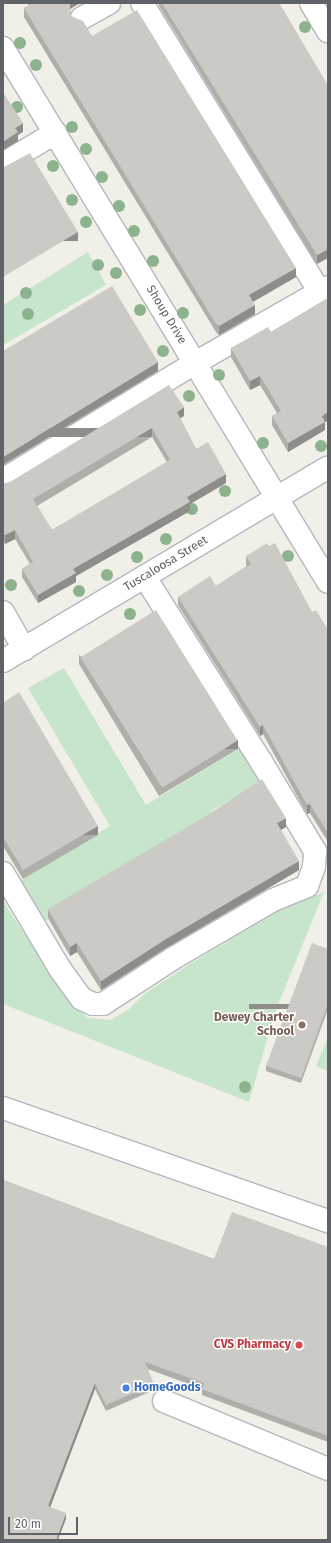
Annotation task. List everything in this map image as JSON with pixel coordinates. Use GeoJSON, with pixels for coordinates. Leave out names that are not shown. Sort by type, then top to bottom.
{"type":"FeatureCollection","features":[{"type":"Feature","properties":{"kind":"street"},"geometry":{"type":"LineString","coordinates":[[82,18],[109,3]]}},
{"type":"Feature","properties":{"kind":"street"},"geometry":{"type":"LineString","coordinates":[[3,480],[195,363],[324,289],[142,3]]}},
{"type":"Feature","properties":{"kind":"street"},"geometry":{"type":"LineString","coordinates":[[311,3],[328,31]]}},
{"type":"Feature","properties":{"kind":"street","name":"Shoup Drive"},"geometry":{"type":"LineString","coordinates":[[6,60],[55,133],[328,582]]}},
{"type":"Feature","properties":{"kind":"street"},"geometry":{"type":"LineString","coordinates":[[3,164],[55,133]]}},
{"type":"Feature","properties":{"kind":"street","name":"Tuscaloosa Street"},"geometry":{"type":"LineString","coordinates":[[3,661],[328,467]]}},
{"type":"Feature","properties":{"kind":"street"},"geometry":{"type":"LineString","coordinates":[[3,873],[60,968],[82,999],[94,1004],[103,1004],[192,947],[273,900],[307,886],[314,867],[315,851],[262,763],[145,577]]}},
{"type":"Feature","properties":{"kind":"street"},"geometry":{"type":"LineString","coordinates":[[3,612],[24,649]]}},
{"type":"Feature","properties":{"kind":"street"},"geometry":{"type":"LineString","coordinates":[[3,1108],[328,1221]]}},
{"type":"Feature","properties":{"kind":"street"},"geometry":{"type":"LineString","coordinates":[[164,1401],[328,1469]]}},
{"type":"Feature","properties":{"kind":"green space"},"geometry":{"type":"Polygon","coordinates":[[[88,252],[106,285],[3,345],[3,305],[88,252]]]}},
{"type":"Feature","properties":{"kind":"green space"},"geometry":{"type":"Polygon","coordinates":[[[64,668],[146,805],[240,748],[264,787],[246,791],[211,811],[214,818],[44,922],[20,881],[110,826],[28,688],[64,668]]]}},
{"type":"Feature","properties":{"kind":"green space"},"geometry":{"type":"Polygon","coordinates":[[[324,892],[275,1012],[249,1102],[3,1004],[3,901],[68,1001],[88,1018],[110,1020],[128,1010],[144,994],[190,964],[278,911],[324,892]]]}},
{"type":"Feature","properties":{"kind":"green space"},"geometry":{"type":"Polygon","coordinates":[[[328,1037],[328,1071],[316,1066],[328,1037]]]}},
{"type":"Feature","properties":{"kind":"building"},"geometry":{"type":"Polygon","coordinates":[[[33,3],[70,3],[71,16],[83,21],[92,36],[137,10],[296,268],[249,295],[255,305],[219,326],[216,324],[24,8],[33,3]]]}},
{"type":"Feature","properties":{"kind":"building"},"geometry":{"type":"Polygon","coordinates":[[[162,3],[279,3],[328,86],[328,249],[317,255],[162,3]]]}},
{"type":"Feature","properties":{"kind":"building"},"geometry":{"type":"Polygon","coordinates":[[[3,92],[23,123],[15,128],[18,132],[3,142],[3,92]]]}},
{"type":"Feature","properties":{"kind":"building"},"geometry":{"type":"Polygon","coordinates":[[[30,153],[78,232],[3,277],[3,167],[30,153]]]}},
{"type":"Feature","properties":{"kind":"building"},"geometry":{"type":"Polygon","coordinates":[[[112,286],[158,362],[3,457],[3,351],[112,286]]]}},
{"type":"Feature","properties":{"kind":"building"},"geometry":{"type":"Polygon","coordinates":[[[328,298],[328,412],[322,416],[325,422],[288,443],[272,416],[281,411],[260,376],[250,381],[231,348],[268,327],[271,332],[328,298]]]}},
{"type":"Feature","properties":{"kind":"building"},"geometry":{"type":"Polygon","coordinates":[[[169,385],[184,407],[177,412],[196,449],[208,442],[226,474],[187,497],[190,502],[73,569],[76,573],[38,595],[22,569],[33,562],[15,530],[5,535],[3,533],[3,484],[10,482],[169,385]],[[152,428],[33,499],[52,530],[170,460],[152,428]]]}},
{"type":"Feature","properties":{"kind":"building"},"geometry":{"type":"Polygon","coordinates":[[[267,543],[269,546],[275,543],[312,612],[316,610],[328,630],[328,833],[310,804],[307,805],[263,725],[260,727],[178,597],[210,576],[216,586],[251,564],[246,556],[267,543]]]}},
{"type":"Feature","properties":{"kind":"building"},"geometry":{"type":"Polygon","coordinates":[[[156,610],[238,741],[162,788],[81,657],[156,610]]]}},
{"type":"Feature","properties":{"kind":"building"},"geometry":{"type":"Polygon","coordinates":[[[19,692],[98,826],[23,870],[3,837],[3,703],[19,692]]]}},
{"type":"Feature","properties":{"kind":"building"},"geometry":{"type":"Polygon","coordinates":[[[262,779],[286,818],[277,823],[299,861],[166,939],[101,981],[77,943],[70,947],[48,909],[206,816],[262,779]]]}},
{"type":"Feature","properties":{"kind":"building"},"geometry":{"type":"Polygon","coordinates":[[[312,943],[328,949],[328,1004],[301,1078],[266,1066],[312,943]]]}},
{"type":"Feature","properties":{"kind":"building"},"geometry":{"type":"Polygon","coordinates":[[[4,1180],[214,1259],[232,1212],[328,1247],[328,1436],[202,1389],[204,1383],[145,1362],[154,1384],[106,1405],[95,1383],[48,1506],[66,1513],[56,1540],[3,1540],[4,1180]]]}},
{"type":"Feature","properties":{"kind":"place","name":"Dewey Charter School"},"geometry":{"type":"Point","coordinates":[302,1025]}},
{"type":"Feature","properties":{"kind":"place","name":"CVS Pharmacy"},"geometry":{"type":"Point","coordinates":[299,1345]}},
{"type":"Feature","properties":{"kind":"place","name":"HomeGoods"},"geometry":{"type":"Point","coordinates":[126,1388]}}]}
